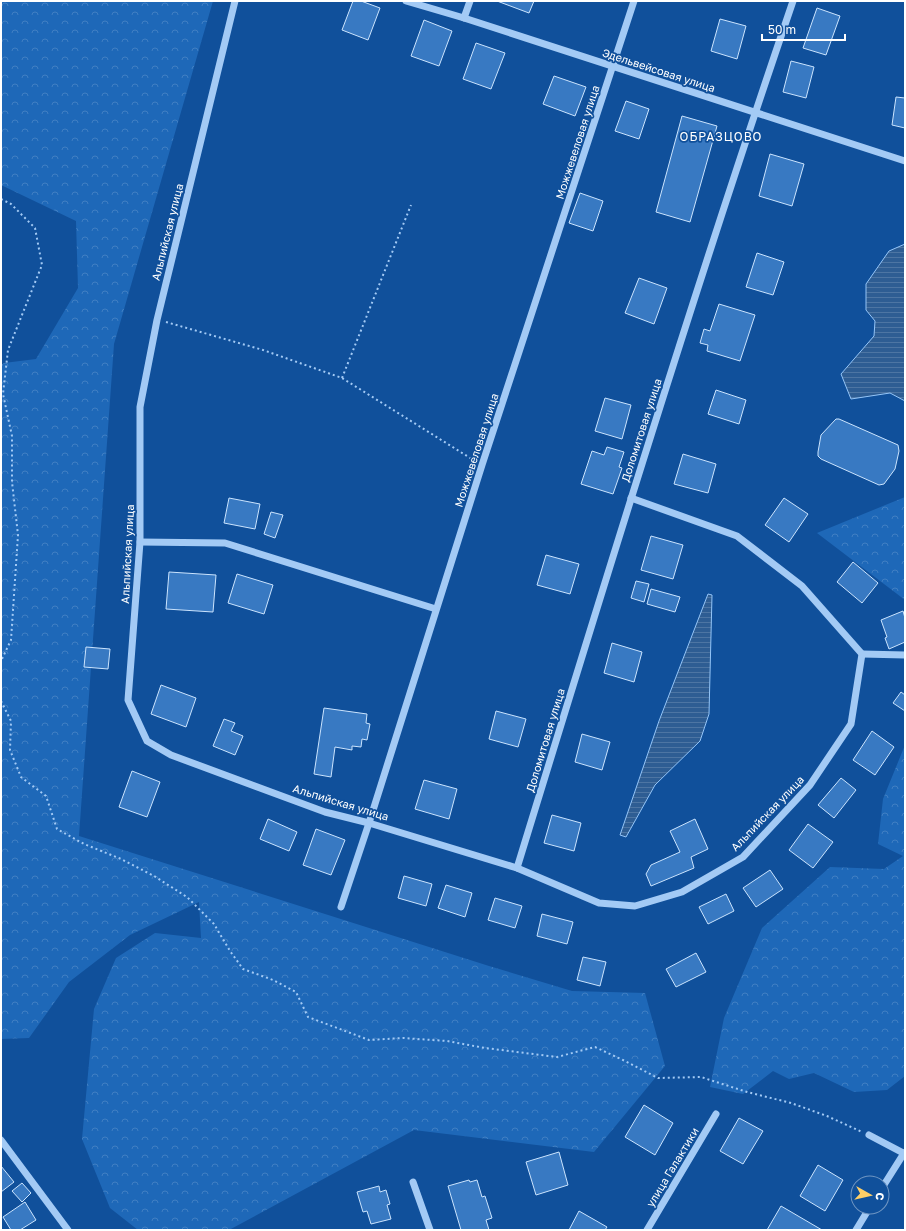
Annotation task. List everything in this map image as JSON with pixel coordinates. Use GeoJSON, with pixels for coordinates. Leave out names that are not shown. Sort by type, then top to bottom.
{"type":"FeatureCollection","features":[{"type":"Feature","properties":{"kind":"street","name":"Альпийская улица"},"geometry":{"type":"LineString","coordinates":[[235,1],[157,320],[140,407],[140,542],[128,700],[147,741],[171,755],[325,812],[369,822],[517,868],[599,903],[635,906],[682,892],[743,857],[810,786],[851,724],[862,654]]}},
{"type":"Feature","properties":{"kind":"street","name":"Эдельвейсовая улица"},"geometry":{"type":"LineString","coordinates":[[406,1],[464,18],[905,161]]}},
{"type":"Feature","properties":{"kind":"street"},"geometry":{"type":"LineString","coordinates":[[464,18],[470,1]]}},
{"type":"Feature","properties":{"kind":"street","name":"Можжевеловая улица"},"geometry":{"type":"LineString","coordinates":[[341,907],[482,465],[634,1]]}},
{"type":"Feature","properties":{"kind":"street","name":"Доломитовая улица"},"geometry":{"type":"LineString","coordinates":[[517,868],[631,498],[755,112],[793,1]]}},
{"type":"Feature","properties":{"kind":"street"},"geometry":{"type":"LineString","coordinates":[[631,498],[738,536],[802,586],[862,654],[905,655]]}},
{"type":"Feature","properties":{"kind":"street"},"geometry":{"type":"LineString","coordinates":[[140,542],[225,543],[436,609]]}},
{"type":"Feature","properties":{"kind":"street","name":"улица Галактики"},"geometry":{"type":"LineString","coordinates":[[647,1230],[716,1114]]}},
{"type":"Feature","properties":{"kind":"street"},"geometry":{"type":"LineString","coordinates":[[869,1135],[904,1153],[890,1175]]}},
{"type":"Feature","properties":{"kind":"street"},"geometry":{"type":"LineString","coordinates":[[1,1140],[68,1230]]}},
{"type":"Feature","properties":{"kind":"street"},"geometry":{"type":"LineString","coordinates":[[413,1182],[430,1230]]}},
{"type":"Feature","properties":{"kind":"street"},"geometry":{"type":"LineString","coordinates":[[856,1230],[865,1215]]}},
{"type":"Feature","properties":{"kind":"path"},"geometry":{"type":"LineString","coordinates":[[1,199],[11,204],[35,228],[42,265],[8,350],[3,394],[12,436],[12,482],[18,534],[11,640],[1,661]]}},
{"type":"Feature","properties":{"kind":"path"},"geometry":{"type":"LineString","coordinates":[[342,378],[411,206]]}},
{"type":"Feature","properties":{"kind":"path"},"geometry":{"type":"LineString","coordinates":[[157,320],[263,350],[342,378],[482,465]]}},
{"type":"Feature","properties":{"kind":"path"},"geometry":{"type":"LineString","coordinates":[[1,701],[10,721],[10,750],[21,777],[46,796],[57,829],[84,844],[121,859],[154,876],[187,897],[214,924],[243,969],[273,980],[296,992],[308,1017],[369,1040],[403,1038],[447,1041],[485,1048],[557,1057],[595,1047],[658,1078],[701,1077],[747,1092],[790,1103],[827,1116],[869,1135]]}},
{"type":"Feature","properties":{"kind":"green space"},"geometry":{"type":"Polygon","coordinates":[[[1,1],[213,1],[114,344],[79,836],[572,991],[645,993],[665,1066],[594,1152],[414,1130],[229,1230],[138,1230],[110,1208],[82,1139],[94,1009],[116,958],[155,933],[201,938],[199,902],[130,935],[69,982],[29,1038],[1,1039],[1,365],[4,363],[36,359],[78,288],[76,221],[1,185],[1,1]]]}},
{"type":"Feature","properties":{"kind":"green space"},"geometry":{"type":"Polygon","coordinates":[[[905,497],[905,600],[817,533],[905,497]]]}},
{"type":"Feature","properties":{"kind":"green space"},"geometry":{"type":"Polygon","coordinates":[[[905,745],[905,1076],[887,1090],[854,1092],[814,1073],[789,1079],[773,1071],[743,1094],[710,1087],[724,1018],[762,928],[830,867],[884,869],[903,856],[878,844],[883,799],[905,745]]]}},
{"type":"Feature","properties":{"kind":"shaded area"},"geometry":{"type":"Polygon","coordinates":[[[905,244],[905,401],[890,393],[851,399],[841,374],[874,336],[875,321],[866,310],[866,284],[889,251],[905,244]]]}},
{"type":"Feature","properties":{"kind":"shaded area"},"geometry":{"type":"Polygon","coordinates":[[[708,594],[712,595],[709,714],[700,741],[655,785],[626,837],[620,835],[659,721],[708,594]]]}},
{"type":"Feature","properties":{"kind":"building"},"geometry":{"type":"Polygon","coordinates":[[[353,1],[361,1],[380,8],[368,40],[342,30],[353,1]]]}},
{"type":"Feature","properties":{"kind":"building"},"geometry":{"type":"Polygon","coordinates":[[[497,1],[534,1],[529,13],[497,1]]]}},
{"type":"Feature","properties":{"kind":"building"},"geometry":{"type":"Polygon","coordinates":[[[817,8],[840,16],[826,55],[803,48],[817,8]]]}},
{"type":"Feature","properties":{"kind":"building"},"geometry":{"type":"Polygon","coordinates":[[[720,19],[746,26],[737,59],[711,51],[720,19]]]}},
{"type":"Feature","properties":{"kind":"building"},"geometry":{"type":"Polygon","coordinates":[[[424,20],[452,31],[439,66],[411,56],[424,20]]]}},
{"type":"Feature","properties":{"kind":"building"},"geometry":{"type":"Polygon","coordinates":[[[476,43],[505,53],[491,89],[463,79],[476,43]]]}},
{"type":"Feature","properties":{"kind":"building"},"geometry":{"type":"Polygon","coordinates":[[[791,61],[814,67],[806,98],[783,92],[791,61]]]}},
{"type":"Feature","properties":{"kind":"building"},"geometry":{"type":"Polygon","coordinates":[[[554,76],[586,87],[575,116],[543,104],[554,76]]]}},
{"type":"Feature","properties":{"kind":"building"},"geometry":{"type":"Polygon","coordinates":[[[896,97],[905,98],[905,128],[892,125],[896,97]]]}},
{"type":"Feature","properties":{"kind":"building"},"geometry":{"type":"Polygon","coordinates":[[[626,101],[649,109],[639,139],[615,131],[626,101]]]}},
{"type":"Feature","properties":{"kind":"building"},"geometry":{"type":"Polygon","coordinates":[[[682,116],[717,126],[690,222],[656,212],[682,116]]]}},
{"type":"Feature","properties":{"kind":"building"},"geometry":{"type":"Polygon","coordinates":[[[770,154],[804,164],[792,206],[759,196],[770,154]]]}},
{"type":"Feature","properties":{"kind":"building"},"geometry":{"type":"Polygon","coordinates":[[[580,193],[603,201],[593,231],[569,223],[580,193]]]}},
{"type":"Feature","properties":{"kind":"building"},"geometry":{"type":"Polygon","coordinates":[[[757,253],[784,262],[773,295],[746,287],[757,253]]]}},
{"type":"Feature","properties":{"kind":"building"},"geometry":{"type":"Polygon","coordinates":[[[639,278],[667,288],[654,324],[625,313],[639,278]]]}},
{"type":"Feature","properties":{"kind":"building"},"geometry":{"type":"Polygon","coordinates":[[[719,304],[755,315],[740,361],[707,351],[708,345],[700,343],[704,329],[710,331],[719,304]]]}},
{"type":"Feature","properties":{"kind":"building"},"geometry":{"type":"Polygon","coordinates":[[[716,390],[746,400],[739,424],[708,414],[716,390]]]}},
{"type":"Feature","properties":{"kind":"building"},"geometry":{"type":"Polygon","coordinates":[[[605,398],[631,405],[622,439],[595,431],[605,398]]]}},
{"type":"Feature","properties":{"kind":"building"},"geometry":{"type":"Polygon","coordinates":[[[836,419],[898,445],[899,451],[895,469],[884,484],[879,485],[821,459],[818,456],[821,435],[836,419]]]}},
{"type":"Feature","properties":{"kind":"building"},"geometry":{"type":"Polygon","coordinates":[[[607,447],[624,452],[619,467],[622,468],[613,494],[581,484],[592,451],[604,455],[607,447]]]}},
{"type":"Feature","properties":{"kind":"building"},"geometry":{"type":"Polygon","coordinates":[[[683,454],[716,464],[708,493],[674,484],[683,454]]]}},
{"type":"Feature","properties":{"kind":"building"},"geometry":{"type":"Polygon","coordinates":[[[229,498],[260,504],[255,529],[224,523],[229,498]]]}},
{"type":"Feature","properties":{"kind":"building"},"geometry":{"type":"Polygon","coordinates":[[[784,498],[808,514],[789,542],[765,525],[784,498]]]}},
{"type":"Feature","properties":{"kind":"building"},"geometry":{"type":"Polygon","coordinates":[[[271,512],[283,515],[275,538],[264,534],[271,512]]]}},
{"type":"Feature","properties":{"kind":"building"},"geometry":{"type":"Polygon","coordinates":[[[651,536],[683,545],[673,579],[641,570],[651,536]]]}},
{"type":"Feature","properties":{"kind":"building"},"geometry":{"type":"Polygon","coordinates":[[[546,555],[579,564],[570,594],[537,585],[546,555]]]}},
{"type":"Feature","properties":{"kind":"building"},"geometry":{"type":"Polygon","coordinates":[[[853,562],[878,583],[862,603],[837,582],[853,562]]]}},
{"type":"Feature","properties":{"kind":"building"},"geometry":{"type":"Polygon","coordinates":[[[169,572],[216,575],[213,612],[166,609],[169,572]]]}},
{"type":"Feature","properties":{"kind":"building"},"geometry":{"type":"Polygon","coordinates":[[[237,574],[273,585],[264,614],[228,603],[237,574]]]}},
{"type":"Feature","properties":{"kind":"building"},"geometry":{"type":"Polygon","coordinates":[[[636,581],[649,584],[644,602],[631,598],[636,581]]]}},
{"type":"Feature","properties":{"kind":"building"},"geometry":{"type":"Polygon","coordinates":[[[651,589],[680,597],[675,612],[647,604],[651,589]]]}},
{"type":"Feature","properties":{"kind":"building"},"geometry":{"type":"Polygon","coordinates":[[[903,611],[905,618],[905,642],[889,649],[885,638],[887,637],[881,620],[903,611]]]}},
{"type":"Feature","properties":{"kind":"building"},"geometry":{"type":"Polygon","coordinates":[[[612,643],[642,652],[634,682],[604,673],[612,643]]]}},
{"type":"Feature","properties":{"kind":"building"},"geometry":{"type":"Polygon","coordinates":[[[86,647],[110,649],[108,669],[84,667],[86,647]]]}},
{"type":"Feature","properties":{"kind":"building"},"geometry":{"type":"Polygon","coordinates":[[[161,685],[196,698],[186,727],[151,714],[161,685]]]}},
{"type":"Feature","properties":{"kind":"building"},"geometry":{"type":"Polygon","coordinates":[[[901,692],[905,695],[905,711],[893,703],[901,692]]]}},
{"type":"Feature","properties":{"kind":"building"},"geometry":{"type":"Polygon","coordinates":[[[324,708],[367,714],[366,723],[370,724],[367,740],[362,739],[361,747],[352,746],[352,750],[335,747],[331,777],[314,774],[324,708]]]}},
{"type":"Feature","properties":{"kind":"building"},"geometry":{"type":"Polygon","coordinates":[[[496,711],[526,719],[518,747],[489,739],[496,711]]]}},
{"type":"Feature","properties":{"kind":"building"},"geometry":{"type":"Polygon","coordinates":[[[224,719],[235,723],[231,731],[243,736],[235,755],[213,746],[224,719]]]}},
{"type":"Feature","properties":{"kind":"building"},"geometry":{"type":"Polygon","coordinates":[[[872,731],[894,747],[875,775],[853,760],[872,731]]]}},
{"type":"Feature","properties":{"kind":"building"},"geometry":{"type":"Polygon","coordinates":[[[582,734],[610,742],[602,770],[575,762],[582,734]]]}},
{"type":"Feature","properties":{"kind":"building"},"geometry":{"type":"Polygon","coordinates":[[[132,771],[160,782],[147,817],[119,807],[132,771]]]}},
{"type":"Feature","properties":{"kind":"building"},"geometry":{"type":"Polygon","coordinates":[[[841,778],[856,790],[834,818],[818,805],[841,778]]]}},
{"type":"Feature","properties":{"kind":"building"},"geometry":{"type":"Polygon","coordinates":[[[424,780],[457,789],[449,819],[415,809],[424,780]]]}},
{"type":"Feature","properties":{"kind":"building"},"geometry":{"type":"Polygon","coordinates":[[[552,815],[581,823],[574,851],[544,843],[552,815]]]}},
{"type":"Feature","properties":{"kind":"building"},"geometry":{"type":"Polygon","coordinates":[[[268,819],[297,832],[289,851],[260,839],[268,819]]]}},
{"type":"Feature","properties":{"kind":"building"},"geometry":{"type":"Polygon","coordinates":[[[695,819],[708,849],[691,857],[694,868],[651,886],[646,874],[651,865],[680,852],[670,831],[695,819]]]}},
{"type":"Feature","properties":{"kind":"building"},"geometry":{"type":"Polygon","coordinates":[[[808,824],[833,842],[813,868],[789,850],[808,824]]]}},
{"type":"Feature","properties":{"kind":"building"},"geometry":{"type":"Polygon","coordinates":[[[316,829],[345,840],[331,875],[303,865],[316,829]]]}},
{"type":"Feature","properties":{"kind":"building"},"geometry":{"type":"Polygon","coordinates":[[[770,870],[783,889],[756,907],[743,888],[770,870]]]}},
{"type":"Feature","properties":{"kind":"building"},"geometry":{"type":"Polygon","coordinates":[[[404,876],[432,884],[426,906],[398,898],[404,876]]]}},
{"type":"Feature","properties":{"kind":"building"},"geometry":{"type":"Polygon","coordinates":[[[446,885],[472,893],[465,917],[438,908],[446,885]]]}},
{"type":"Feature","properties":{"kind":"building"},"geometry":{"type":"Polygon","coordinates":[[[726,894],[734,911],[708,924],[699,907],[726,894]]]}},
{"type":"Feature","properties":{"kind":"building"},"geometry":{"type":"Polygon","coordinates":[[[495,898],[522,906],[515,928],[488,920],[495,898]]]}},
{"type":"Feature","properties":{"kind":"building"},"geometry":{"type":"Polygon","coordinates":[[[542,914],[573,922],[567,944],[537,936],[542,914]]]}},
{"type":"Feature","properties":{"kind":"building"},"geometry":{"type":"Polygon","coordinates":[[[696,953],[706,972],[676,987],[666,969],[696,953]]]}},
{"type":"Feature","properties":{"kind":"building"},"geometry":{"type":"Polygon","coordinates":[[[583,957],[606,962],[600,986],[577,980],[583,957]]]}},
{"type":"Feature","properties":{"kind":"building"},"geometry":{"type":"Polygon","coordinates":[[[644,1105],[673,1123],[655,1155],[625,1137],[644,1105]]]}},
{"type":"Feature","properties":{"kind":"building"},"geometry":{"type":"Polygon","coordinates":[[[739,1118],[763,1131],[743,1164],[720,1151],[739,1118]]]}},
{"type":"Feature","properties":{"kind":"building"},"geometry":{"type":"Polygon","coordinates":[[[559,1152],[568,1185],[536,1195],[526,1162],[559,1152]]]}},
{"type":"Feature","properties":{"kind":"building"},"geometry":{"type":"Polygon","coordinates":[[[818,1165],[843,1180],[825,1211],[800,1196],[818,1165]]]}},
{"type":"Feature","properties":{"kind":"building"},"geometry":{"type":"Polygon","coordinates":[[[1,1166],[14,1182],[1,1192],[1,1166]]]}},
{"type":"Feature","properties":{"kind":"building"},"geometry":{"type":"Polygon","coordinates":[[[469,1180],[470,1182],[477,1180],[482,1197],[485,1196],[492,1218],[486,1220],[489,1230],[461,1230],[448,1186],[469,1180]]]}},
{"type":"Feature","properties":{"kind":"building"},"geometry":{"type":"Polygon","coordinates":[[[22,1183],[31,1193],[22,1202],[12,1191],[22,1183]]]}},
{"type":"Feature","properties":{"kind":"building"},"geometry":{"type":"Polygon","coordinates":[[[379,1186],[380,1192],[386,1190],[390,1204],[387,1205],[391,1219],[371,1224],[367,1211],[363,1212],[357,1192],[379,1186]]]}},
{"type":"Feature","properties":{"kind":"building"},"geometry":{"type":"Polygon","coordinates":[[[25,1202],[36,1220],[20,1230],[11,1230],[3,1217],[25,1202]]]}},
{"type":"Feature","properties":{"kind":"building"},"geometry":{"type":"Polygon","coordinates":[[[781,1206],[822,1230],[767,1230],[781,1206]]]}},
{"type":"Feature","properties":{"kind":"building"},"geometry":{"type":"Polygon","coordinates":[[[579,1211],[607,1227],[605,1230],[569,1230],[579,1211]]]}},
{"type":"Feature","properties":{"kind":"district","name":"ОБРАЗЦОВО"},"geometry":{"type":"Point","coordinates":[721,136]}}]}
